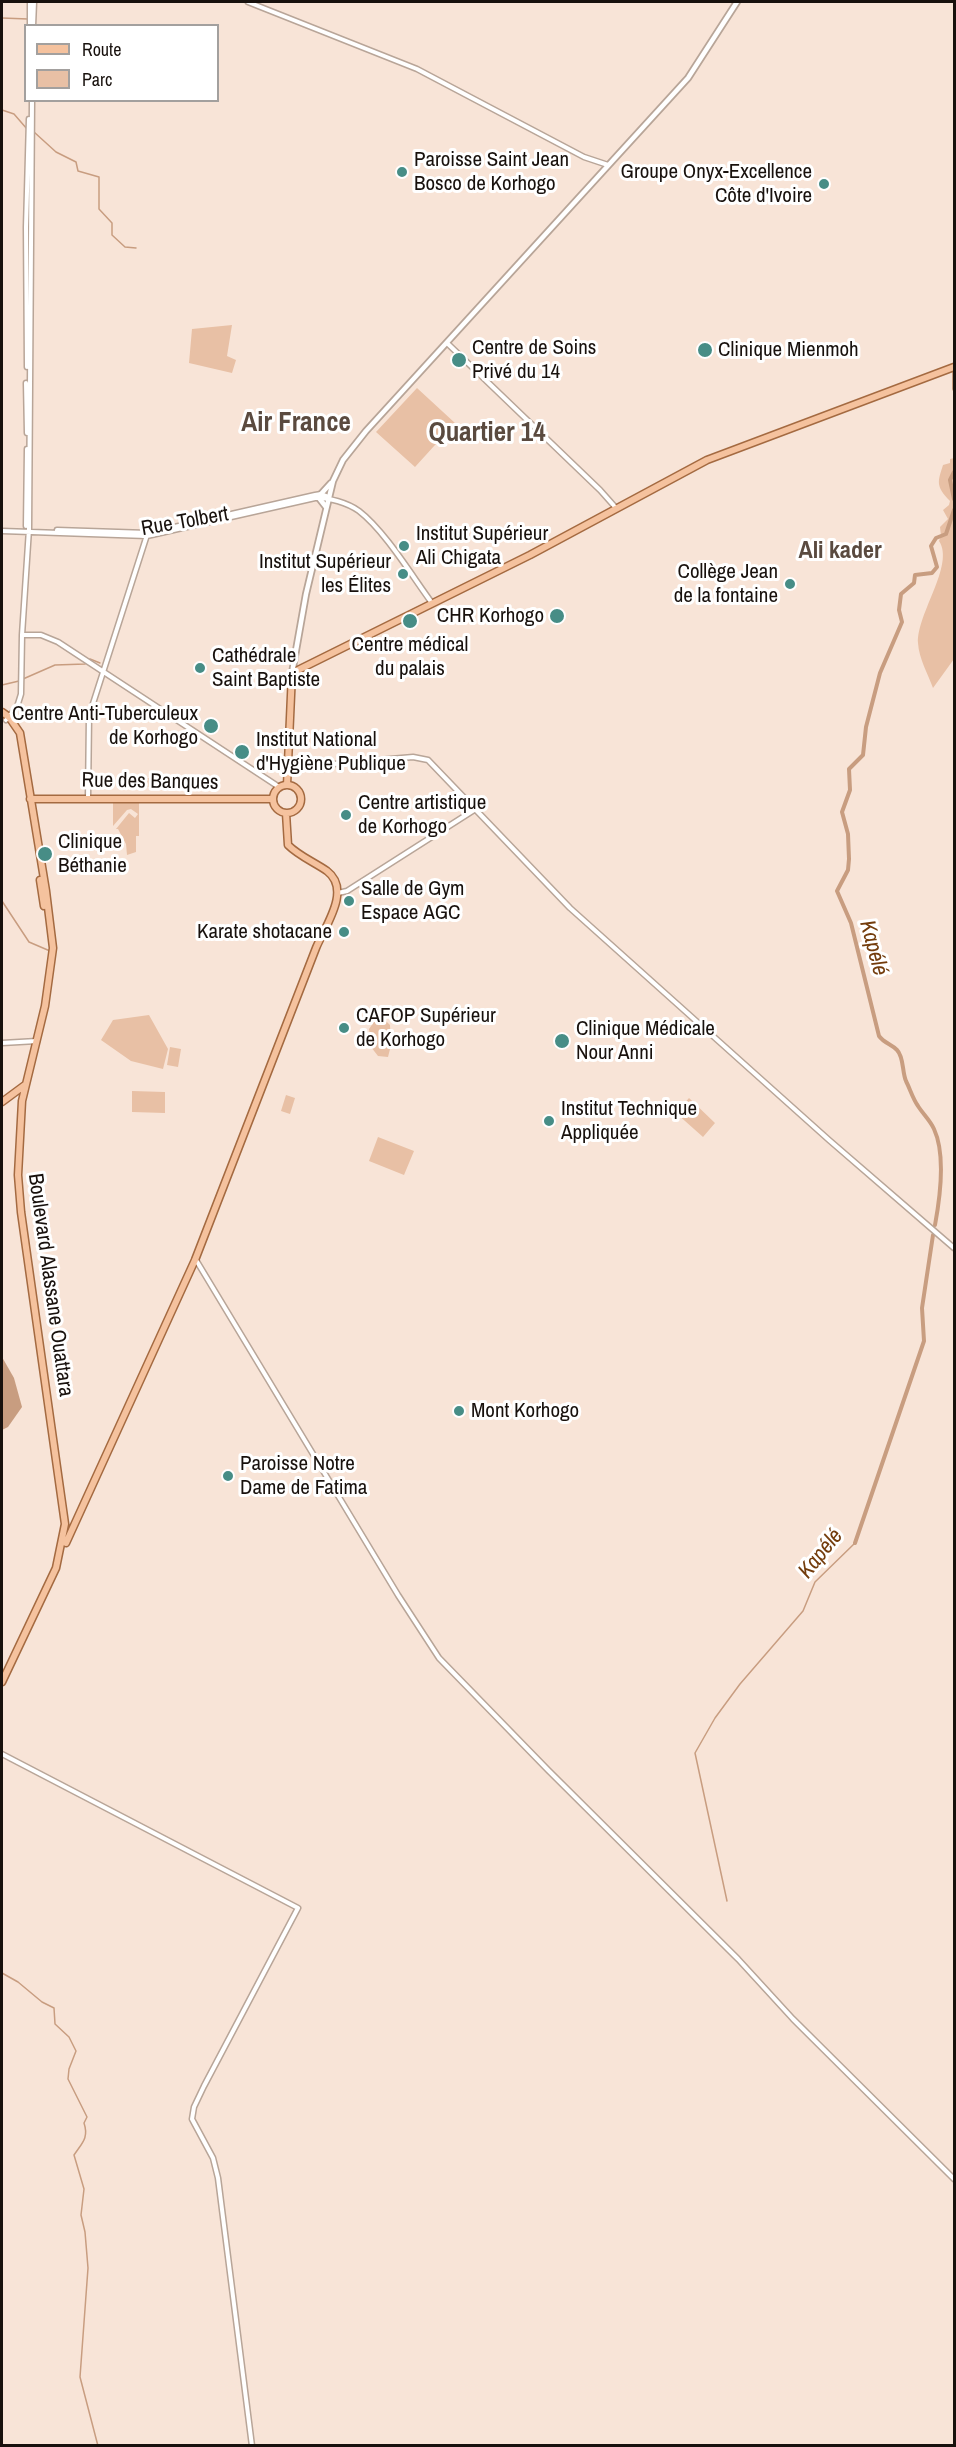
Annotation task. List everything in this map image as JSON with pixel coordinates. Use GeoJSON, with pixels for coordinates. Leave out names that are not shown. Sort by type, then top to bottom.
{"type":"FeatureCollection","features":[{"type":"Feature","properties":{"kind":"main road"},"geometry":{"type":"LineString","coordinates":[[287,785],[292,673],[302,615],[326,507],[340,466],[355,445],[688,78],[736,2]]}},
{"type":"Feature","properties":{"kind":"main road"},"geometry":{"type":"LineString","coordinates":[[292,673],[707,460],[954,367]]}},
{"type":"Feature","properties":{"kind":"main road"},"geometry":{"type":"LineString","coordinates":[[326,507],[320,496],[333,481]]}},
{"type":"Feature","properties":{"kind":"main road","name":"Boulevard Alassane Ouattara"},"geometry":{"type":"LineString","coordinates":[[5,717],[16,734],[23,756],[52,951],[42,1013],[18,1118],[16,1193],[61,1513],[60,1550]]}},
{"type":"Feature","properties":{"kind":"main road"},"geometry":{"type":"LineString","coordinates":[[287,785],[296,789],[300,799],[296,809],[286,813],[276,809],[273,799],[279,788],[287,785]]}},
{"type":"Feature","properties":{"kind":"main road","name":"Boulevard Alassane Ouattara"},"geometry":{"type":"LineString","coordinates":[[30,799],[52,951]]}},
{"type":"Feature","properties":{"kind":"main road","name":"Rue des Banques"},"geometry":{"type":"LineString","coordinates":[[30,799],[273,799]]}},
{"type":"Feature","properties":{"kind":"main road"},"geometry":{"type":"LineString","coordinates":[[60,1550],[73,1527],[195,1260],[338,893],[337,885],[330,874],[288,845],[286,813]]}},
{"type":"Feature","properties":{"kind":"main road"},"geometry":{"type":"LineString","coordinates":[[2,1102],[24,1086]]}},
{"type":"Feature","properties":{"kind":"main road","name":"Boulevard Alassane Ouattara"},"geometry":{"type":"LineString","coordinates":[[2,1680],[60,1550],[66,1524],[20,1201],[19,1131],[24,1086]]}},
{"type":"Feature","properties":{"kind":"main road"},"geometry":{"type":"LineString","coordinates":[[66,1524],[67,1527],[73,1527]]}},
{"type":"Feature","properties":{"kind":"street"},"geometry":{"type":"LineString","coordinates":[[32,2],[32,24]]}},
{"type":"Feature","properties":{"kind":"street"},"geometry":{"type":"LineString","coordinates":[[248,2],[417,69],[584,157],[608,165]]}},
{"type":"Feature","properties":{"kind":"street"},"geometry":{"type":"LineString","coordinates":[[5,717],[17,707],[21,694],[27,531],[31,102]]}},
{"type":"Feature","properties":{"kind":"street"},"geometry":{"type":"LineString","coordinates":[[447,343],[616,508]]}},
{"type":"Feature","properties":{"kind":"street","name":"Rue Tolbert"},"geometry":{"type":"LineString","coordinates":[[2,530],[148,535],[320,496],[354,507],[370,522],[432,603]]}},
{"type":"Feature","properties":{"kind":"street"},"geometry":{"type":"LineString","coordinates":[[88,798],[87,724],[94,695],[148,535]]}},
{"type":"Feature","properties":{"kind":"street"},"geometry":{"type":"LineString","coordinates":[[22,635],[48,637],[279,788]]}},
{"type":"Feature","properties":{"kind":"street"},"geometry":{"type":"LineString","coordinates":[[288,768],[419,757],[428,760],[570,908],[829,1140],[954,1248]]}},
{"type":"Feature","properties":{"kind":"street"},"geometry":{"type":"LineString","coordinates":[[338,893],[355,886],[474,810]]}},
{"type":"Feature","properties":{"kind":"street"},"geometry":{"type":"LineString","coordinates":[[2,1043],[36,1041]]}},
{"type":"Feature","properties":{"kind":"street"},"geometry":{"type":"LineString","coordinates":[[195,1260],[398,1595],[439,1658],[738,1959],[793,2019],[954,2179]]}},
{"type":"Feature","properties":{"kind":"street"},"geometry":{"type":"LineString","coordinates":[[2,1754],[298,1908],[204,2086],[193,2114],[197,2130],[213,2158],[218,2178],[252,2445]]}},
{"type":"Feature","properties":{"kind":"green space"},"geometry":{"type":"Polygon","coordinates":[[[232,325],[227,356],[236,360],[232,373],[189,363],[192,329],[232,325]]]}},
{"type":"Feature","properties":{"kind":"green space"},"geometry":{"type":"Polygon","coordinates":[[[417,388],[455,423],[415,467],[376,432],[417,388]]]}},
{"type":"Feature","properties":{"kind":"green space"},"geometry":{"type":"Polygon","coordinates":[[[954,458],[954,659],[933,688],[919,649],[919,631],[942,563],[940,527],[948,519],[943,510],[950,501],[940,487],[940,475],[943,465],[950,463],[950,459],[954,458]]]}},
{"type":"Feature","properties":{"kind":"green space"},"geometry":{"type":"Polygon","coordinates":[[[143,778],[161,778],[161,787],[143,787],[143,778]]]}},
{"type":"Feature","properties":{"kind":"green space"},"geometry":{"type":"Polygon","coordinates":[[[113,801],[139,801],[139,836],[136,836],[136,852],[127,855],[126,844],[116,829],[129,813],[135,818],[138,814],[131,809],[127,810],[113,826],[113,801]]]}},
{"type":"Feature","properties":{"kind":"green space"},"geometry":{"type":"Polygon","coordinates":[[[149,1015],[168,1049],[163,1069],[131,1061],[101,1040],[113,1020],[149,1015]]]}},
{"type":"Feature","properties":{"kind":"green space"},"geometry":{"type":"Polygon","coordinates":[[[376,1019],[384,1019],[390,1025],[391,1045],[388,1057],[378,1056],[371,1047],[369,1029],[376,1019]]]}},
{"type":"Feature","properties":{"kind":"green space"},"geometry":{"type":"Polygon","coordinates":[[[170,1047],[181,1049],[178,1067],[167,1065],[170,1047]]]}},
{"type":"Feature","properties":{"kind":"green space"},"geometry":{"type":"Polygon","coordinates":[[[132,1091],[165,1092],[165,1113],[132,1112],[132,1091]]]}},
{"type":"Feature","properties":{"kind":"green space"},"geometry":{"type":"Polygon","coordinates":[[[286,1095],[295,1098],[290,1114],[281,1111],[286,1095]]]}},
{"type":"Feature","properties":{"kind":"green space"},"geometry":{"type":"Polygon","coordinates":[[[689,1098],[715,1123],[703,1137],[676,1113],[689,1098]]]}},
{"type":"Feature","properties":{"kind":"green space"},"geometry":{"type":"Polygon","coordinates":[[[378,1137],[414,1151],[404,1175],[369,1161],[378,1137]]]}},
{"type":"Feature","properties":{"kind":"shaded area"},"geometry":{"type":"Polygon","coordinates":[[[2,1357],[14,1378],[22,1407],[8,1427],[2,1430],[2,1357]]]}},
{"type":"Feature","properties":{"kind":"waterway"},"geometry":{"type":"LineString","coordinates":[[2,18],[28,19]]}},
{"type":"Feature","properties":{"kind":"waterway"},"geometry":{"type":"LineString","coordinates":[[2,110],[14,114],[27,129]]}},
{"type":"Feature","properties":{"kind":"waterway"},"geometry":{"type":"LineString","coordinates":[[34,132],[56,152],[76,162],[78,171],[99,177],[99,209],[112,223],[112,235],[125,247],[136,248]]}},
{"type":"Feature","properties":{"kind":"waterway"},"geometry":{"type":"LineString","coordinates":[[954,372],[954,389]]}},
{"type":"Feature","properties":{"kind":"waterway"},"geometry":{"type":"LineString","coordinates":[[954,472],[950,480],[954,499]]}},
{"type":"Feature","properties":{"kind":"waterway","name":"Kapélé"},"geometry":{"type":"LineString","coordinates":[[935,1225],[941,1177],[938,1139],[913,1097],[899,1053],[879,1036],[851,923],[837,891],[848,870],[848,834],[842,812],[850,790],[849,769],[863,755],[866,727],[880,673],[902,622],[899,610],[901,594],[914,583],[915,575],[932,573],[937,567],[931,546],[936,538],[946,534],[954,510]]}},
{"type":"Feature","properties":{"kind":"waterway"},"geometry":{"type":"LineString","coordinates":[[23,679],[55,665],[85,664],[90,659],[100,663]]}},
{"type":"Feature","properties":{"kind":"waterway"},"geometry":{"type":"LineString","coordinates":[[2,685],[19,681]]}},
{"type":"Feature","properties":{"kind":"waterway"},"geometry":{"type":"LineString","coordinates":[[2,901],[29,942],[50,951]]}},
{"type":"Feature","properties":{"kind":"waterway","name":"Kapélé"},"geometry":{"type":"LineString","coordinates":[[855,1543],[924,1341],[922,1308],[933,1235]]}},
{"type":"Feature","properties":{"kind":"waterway","name":"Kapélé"},"geometry":{"type":"LineString","coordinates":[[727,1901],[695,1753],[715,1718],[740,1684],[803,1611],[815,1582],[855,1543]]}},
{"type":"Feature","properties":{"kind":"waterway"},"geometry":{"type":"LineString","coordinates":[[2,1973],[54,2008],[55,2024],[69,2037],[76,2051],[68,2079],[87,2117],[84,2123],[85,2137],[74,2155],[84,2189],[81,2215],[88,2268],[80,2377],[98,2446]]}},
{"type":"Feature","properties":{"kind":"place","name":"Paroisse Saint Jean Bosco de Korhogo"},"geometry":{"type":"Point","coordinates":[402,172]}},
{"type":"Feature","properties":{"kind":"place","name":"Groupe Onyx-Excellence Côte d'Ivoire"},"geometry":{"type":"Point","coordinates":[824,184]}},
{"type":"Feature","properties":{"kind":"place","name":"Clinique Mienmoh"},"geometry":{"type":"Point","coordinates":[705,350]}},
{"type":"Feature","properties":{"kind":"place","name":"Centre de Soins Privé du 14"},"geometry":{"type":"Point","coordinates":[459,360]}},
{"type":"Feature","properties":{"kind":"place","name":"Institut Supérieur Ali Chigata"},"geometry":{"type":"Point","coordinates":[404,546]}},
{"type":"Feature","properties":{"kind":"place","name":"Institut Supérieur les Élites"},"geometry":{"type":"Point","coordinates":[403,574]}},
{"type":"Feature","properties":{"kind":"place","name":"Collège Jean de la fontaine"},"geometry":{"type":"Point","coordinates":[790,584]}},
{"type":"Feature","properties":{"kind":"place","name":"CHR Korhogo"},"geometry":{"type":"Point","coordinates":[557,616]}},
{"type":"Feature","properties":{"kind":"place","name":"Centre médical du palais"},"geometry":{"type":"Point","coordinates":[410,621]}},
{"type":"Feature","properties":{"kind":"place","name":"Cathédrale Saint Baptiste"},"geometry":{"type":"Point","coordinates":[200,668]}},
{"type":"Feature","properties":{"kind":"place","name":"Centre Anti-Tuberculeux de Korhogo"},"geometry":{"type":"Point","coordinates":[211,726]}},
{"type":"Feature","properties":{"kind":"place","name":"Institut National d'Hygiène Publique"},"geometry":{"type":"Point","coordinates":[242,752]}},
{"type":"Feature","properties":{"kind":"place","name":"Centre artistique de Korhogo"},"geometry":{"type":"Point","coordinates":[346,815]}},
{"type":"Feature","properties":{"kind":"place","name":"Clinique Béthanie"},"geometry":{"type":"Point","coordinates":[45,854]}},
{"type":"Feature","properties":{"kind":"place","name":"Salle de Gym Espace AGC"},"geometry":{"type":"Point","coordinates":[349,901]}},
{"type":"Feature","properties":{"kind":"place","name":"Karate shotacane"},"geometry":{"type":"Point","coordinates":[344,932]}},
{"type":"Feature","properties":{"kind":"place","name":"CAFOP Supérieur de Korhogo"},"geometry":{"type":"Point","coordinates":[344,1028]}},
{"type":"Feature","properties":{"kind":"place","name":"Clinique Médicale Nour Anni"},"geometry":{"type":"Point","coordinates":[562,1041]}},
{"type":"Feature","properties":{"kind":"place","name":"Institut Technique Appliquée"},"geometry":{"type":"Point","coordinates":[549,1121]}},
{"type":"Feature","properties":{"kind":"place","name":"Mont Korhogo"},"geometry":{"type":"Point","coordinates":[459,1411]}},
{"type":"Feature","properties":{"kind":"place","name":"Paroisse Notre Dame de Fatima"},"geometry":{"type":"Point","coordinates":[228,1476]}},
{"type":"Feature","properties":{"kind":"district","name":"Air France"},"geometry":{"type":"Point","coordinates":[296,424]}},
{"type":"Feature","properties":{"kind":"district","name":"Quartier 14"},"geometry":{"type":"Point","coordinates":[487,434]}},
{"type":"Feature","properties":{"kind":"district","name":"Ali kader"},"geometry":{"type":"Point","coordinates":[840,552]}}]}
